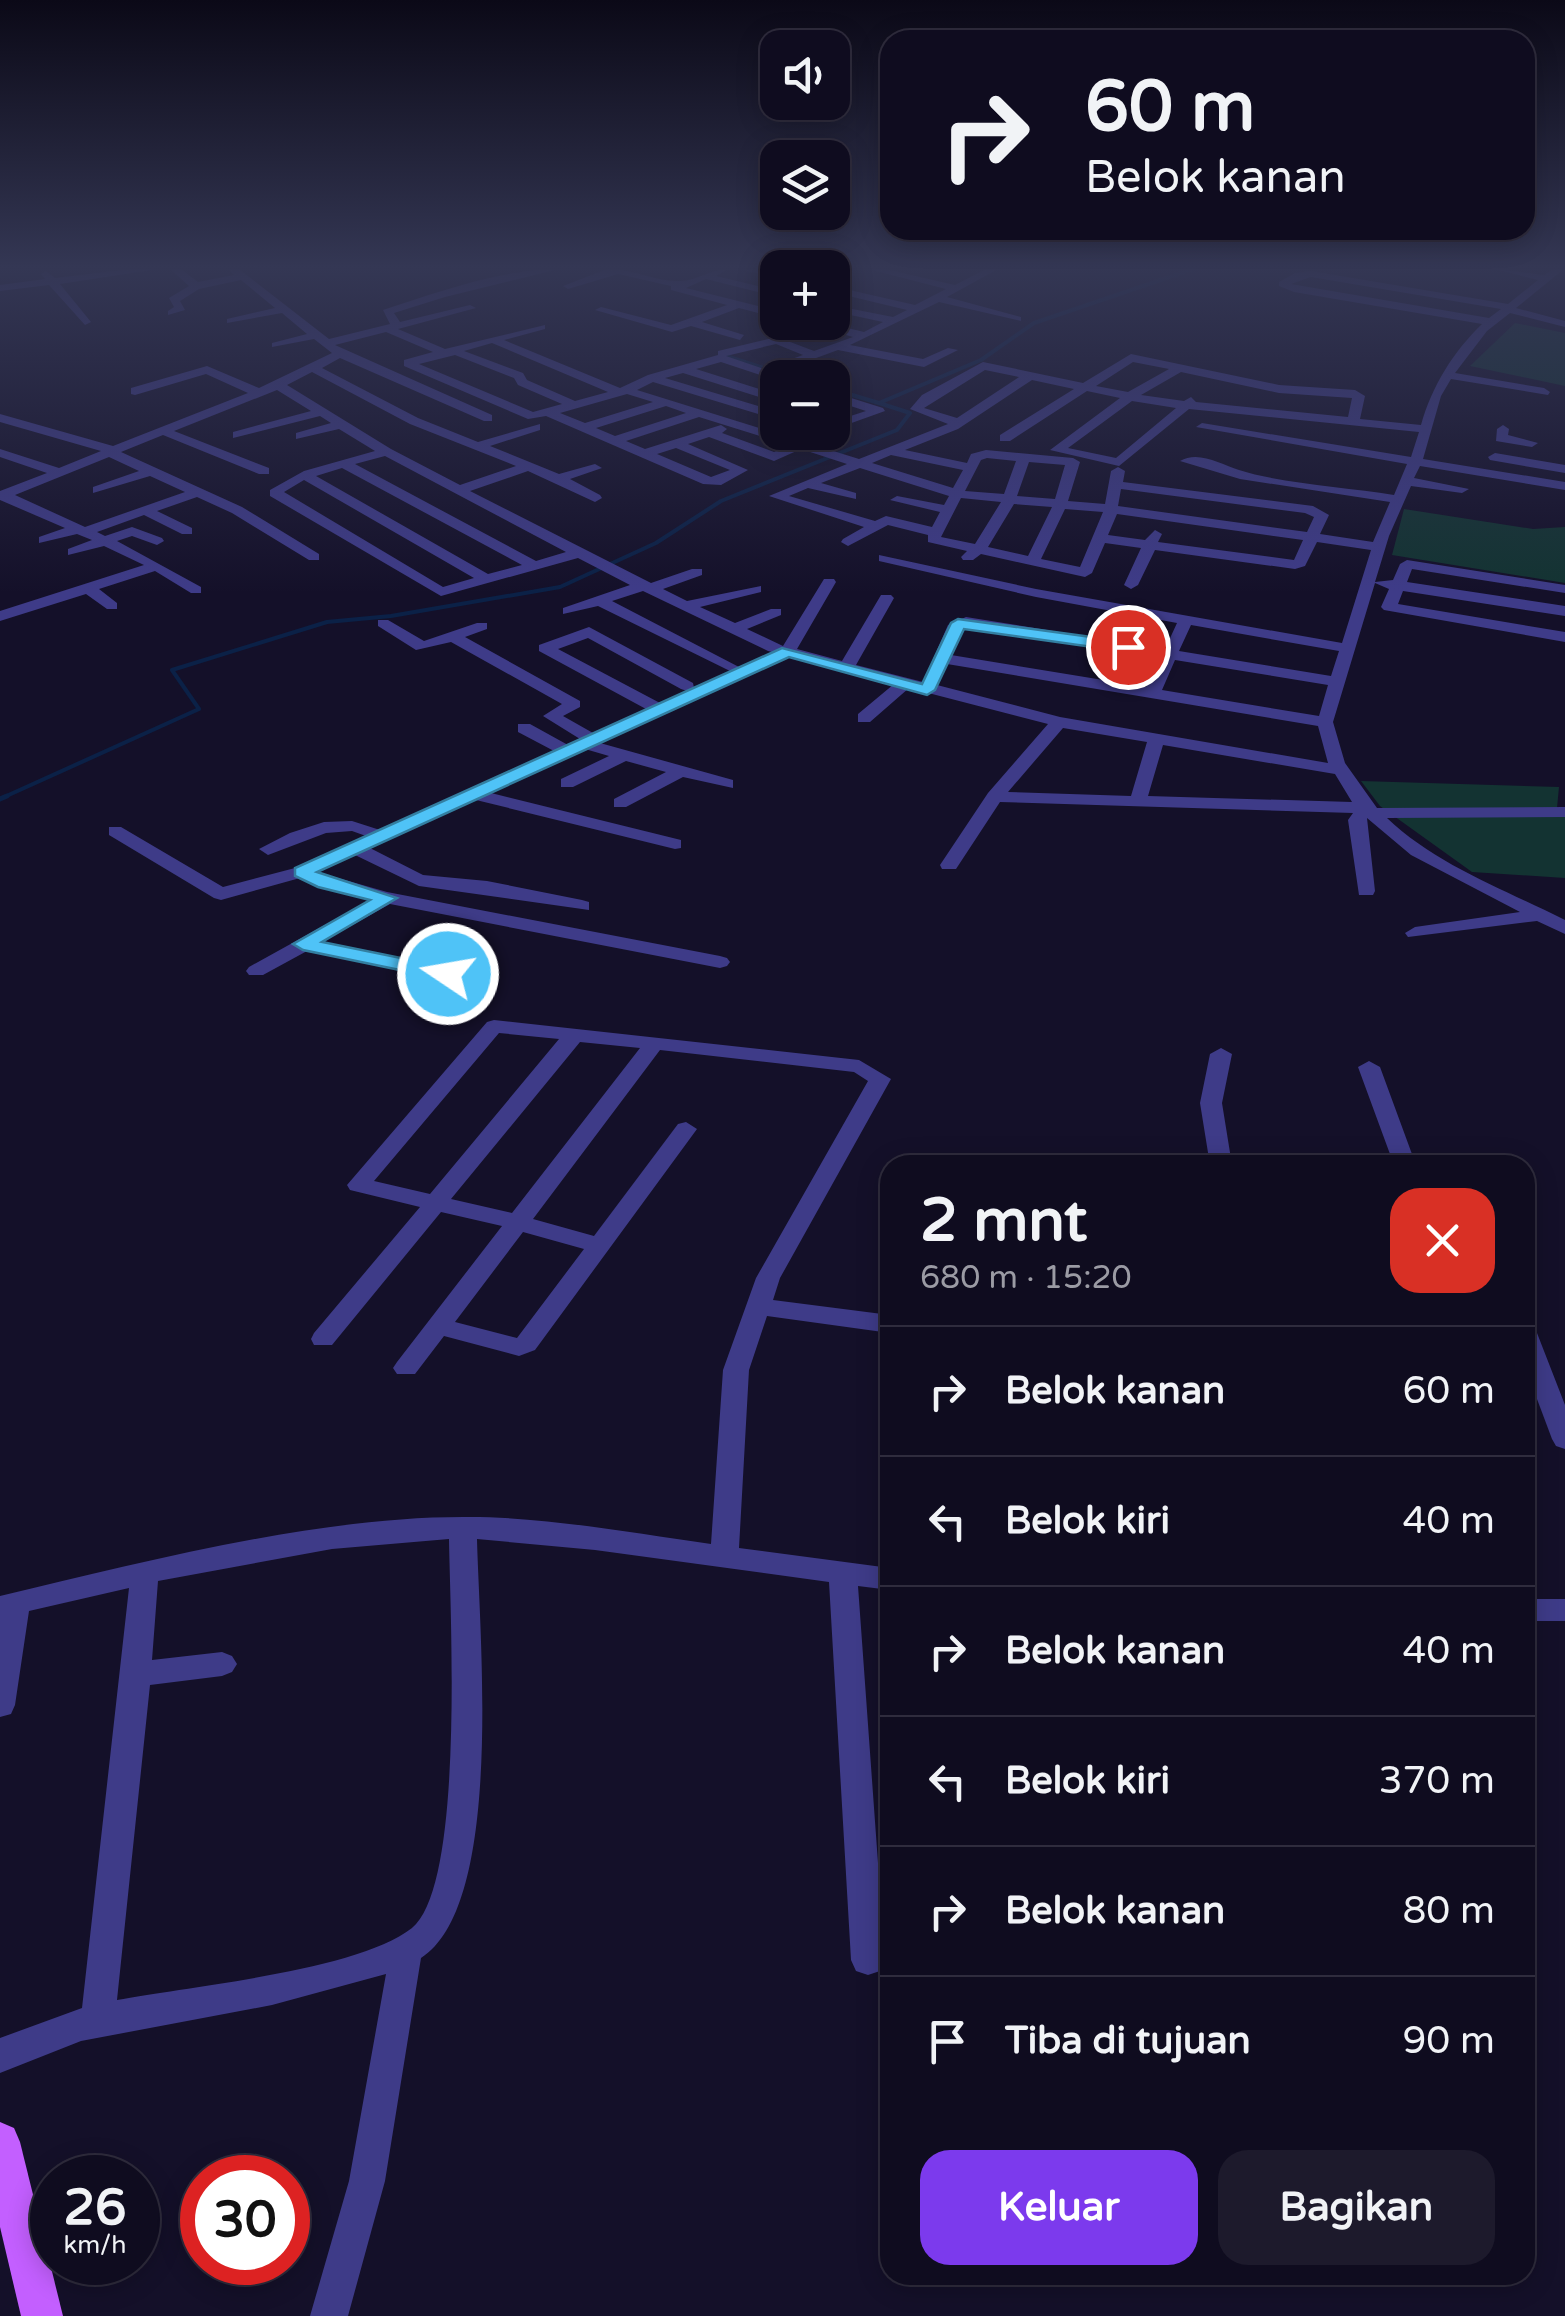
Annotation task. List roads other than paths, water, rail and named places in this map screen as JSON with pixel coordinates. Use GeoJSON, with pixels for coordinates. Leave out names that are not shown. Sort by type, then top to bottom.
{"type":"FeatureCollection","features":[{"type":"Feature","properties":{"kind":"main road"},"geometry":{"type":"LineString","coordinates":[[0,2142],[42,2316]]}},
{"type":"Feature","properties":{"kind":"street"},"geometry":{"type":"LineString","coordinates":[[135,391],[183,377]]}},
{"type":"Feature","properties":{"kind":"street"},"geometry":{"type":"LineString","coordinates":[[224,377],[259,392]]}},
{"type":"Feature","properties":{"kind":"street"},"geometry":{"type":"LineString","coordinates":[[1,490],[61,473],[296,377]]}},
{"type":"Feature","properties":{"kind":"street"},"geometry":{"type":"LineString","coordinates":[[329,377],[475,447],[558,478],[595,498]]}},
{"type":"Feature","properties":{"kind":"street"},"geometry":{"type":"LineString","coordinates":[[393,377],[488,418]]}},
{"type":"Feature","properties":{"kind":"street"},"geometry":{"type":"LineString","coordinates":[[439,377],[522,414],[550,413],[576,406],[656,377]]}},
{"type":"Feature","properties":{"kind":"street"},"geometry":{"type":"LineString","coordinates":[[511,377],[576,406]]}},
{"type":"Feature","properties":{"kind":"street"},"geometry":{"type":"LineString","coordinates":[[586,377],[760,433]]}},
{"type":"Feature","properties":{"kind":"street"},"geometry":{"type":"LineString","coordinates":[[708,377],[760,393]]}},
{"type":"Feature","properties":{"kind":"street"},"geometry":{"type":"LineString","coordinates":[[949,426],[916,409],[926,398],[961,377]]}},
{"type":"Feature","properties":{"kind":"street"},"geometry":{"type":"LineString","coordinates":[[874,526],[777,498],[853,461],[949,426],[1027,377]]}},
{"type":"Feature","properties":{"kind":"street"},"geometry":{"type":"LineString","coordinates":[[1035,377],[1183,405],[1353,421],[1565,486]]}},
{"type":"Feature","properties":{"kind":"street"},"geometry":{"type":"LineString","coordinates":[[1096,377],[1005,438],[1119,462],[1183,405],[1229,377]]}},
{"type":"Feature","properties":{"kind":"street"},"geometry":{"type":"LineString","coordinates":[[1057,450],[1128,397],[1164,377]]}},
{"type":"Feature","properties":{"kind":"street"},"geometry":{"type":"LineString","coordinates":[[1235,377],[1278,389],[1358,394],[1353,421]]}},
{"type":"Feature","properties":{"kind":"street"},"geometry":{"type":"LineString","coordinates":[[1447,377],[1435,396],[1425,446],[1396,499],[1325,722],[1340,770],[1367,810],[1424,854],[1565,928]]}},
{"type":"Feature","properties":{"kind":"street"},"geometry":{"type":"LineString","coordinates":[[1465,377],[1544,392]]}},
{"type":"Feature","properties":{"kind":"street"},"geometry":{"type":"LineString","coordinates":[[652,378],[760,411]]}},
{"type":"Feature","properties":{"kind":"street"},"geometry":{"type":"LineString","coordinates":[[278,385],[323,408],[386,452],[603,565],[781,650],[1059,722]]}},
{"type":"Feature","properties":{"kind":"street"},"geometry":{"type":"LineString","coordinates":[[1244,410],[1278,389]]}},
{"type":"Feature","properties":{"kind":"street"},"geometry":{"type":"LineString","coordinates":[[346,400],[361,395]]}},
{"type":"Feature","properties":{"kind":"street"},"geometry":{"type":"LineString","coordinates":[[850,402],[886,413],[850,421]]}},
{"type":"Feature","properties":{"kind":"street"},"geometry":{"type":"LineString","coordinates":[[583,428],[664,403]]}},
{"type":"Feature","properties":{"kind":"street"},"geometry":{"type":"LineString","coordinates":[[220,408],[236,413]]}},
{"type":"Feature","properties":{"kind":"street"},"geometry":{"type":"LineString","coordinates":[[238,435],[323,408]]}},
{"type":"Feature","properties":{"kind":"street"},"geometry":{"type":"LineString","coordinates":[[550,413],[708,482],[741,472],[677,444]]}},
{"type":"Feature","properties":{"kind":"street"},"geometry":{"type":"LineString","coordinates":[[613,441],[696,414]]}},
{"type":"Feature","properties":{"kind":"street"},"geometry":{"type":"LineString","coordinates":[[0,418],[112,452],[154,470],[237,510],[314,556]]}},
{"type":"Feature","properties":{"kind":"street"},"geometry":{"type":"LineString","coordinates":[[908,419],[949,426]]}},
{"type":"Feature","properties":{"kind":"street"},"geometry":{"type":"LineString","coordinates":[[301,436],[341,424]]}},
{"type":"Feature","properties":{"kind":"street"},"geometry":{"type":"LineString","coordinates":[[644,454],[733,425]]}},
{"type":"Feature","properties":{"kind":"street"},"geometry":{"type":"LineString","coordinates":[[475,447],[534,427]]}},
{"type":"Feature","properties":{"kind":"street"},"geometry":{"type":"LineString","coordinates":[[1202,428],[1324,448],[1425,446]]}},
{"type":"Feature","properties":{"kind":"street"},"geometry":{"type":"LineString","coordinates":[[1503,430],[1500,438],[1533,438],[1530,463]]}},
{"type":"Feature","properties":{"kind":"street"},"geometry":{"type":"LineString","coordinates":[[163,432],[264,471]]}},
{"type":"Feature","properties":{"kind":"street"},"geometry":{"type":"LineString","coordinates":[[710,433],[776,457],[788,450]]}},
{"type":"Feature","properties":{"kind":"street"},"geometry":{"type":"LineString","coordinates":[[1262,456],[1276,441]]}},
{"type":"Feature","properties":{"kind":"street"},"geometry":{"type":"LineString","coordinates":[[1315,463],[1324,448]]}},
{"type":"Feature","properties":{"kind":"street"},"geometry":{"type":"LineString","coordinates":[[817,450],[956,494],[1379,550]]}},
{"type":"Feature","properties":{"kind":"street"},"geometry":{"type":"LineString","coordinates":[[888,450],[970,467]]}},
{"type":"Feature","properties":{"kind":"street"},"geometry":{"type":"LineString","coordinates":[[386,452],[307,476],[279,487],[275,494],[441,592],[580,553]]}},
{"type":"Feature","properties":{"kind":"street"},"geometry":{"type":"LineString","coordinates":[[0,453],[61,473]]}},
{"type":"Feature","properties":{"kind":"street"},"geometry":{"type":"LineString","coordinates":[[1472,454],[1565,469]]}},
{"type":"Feature","properties":{"kind":"street"},"geometry":{"type":"LineString","coordinates":[[1032,563],[1059,507],[1074,462],[981,455],[970,467],[932,538],[1032,563],[1085,573],[1101,586],[1087,603]]}},
{"type":"Feature","properties":{"kind":"street"},"geometry":{"type":"LineString","coordinates":[[944,572],[980,550],[1008,502],[1024,458]]}},
{"type":"Feature","properties":{"kind":"street"},"geometry":{"type":"LineString","coordinates":[[913,480],[927,460]]}},
{"type":"Feature","properties":{"kind":"street"},"geometry":{"type":"LineString","coordinates":[[1186,461],[1209,463],[1240,475],[1396,499]]}},
{"type":"Feature","properties":{"kind":"street"},"geometry":{"type":"LineString","coordinates":[[343,464],[535,566]]}},
{"type":"Feature","properties":{"kind":"street"},"geometry":{"type":"LineString","coordinates":[[459,490],[528,466]]}},
{"type":"Feature","properties":{"kind":"street"},"geometry":{"type":"LineString","coordinates":[[558,478],[595,468]]}},
{"type":"Feature","properties":{"kind":"street"},"geometry":{"type":"LineString","coordinates":[[378,481],[419,469]]}},
{"type":"Feature","properties":{"kind":"street"},"geometry":{"type":"LineString","coordinates":[[98,490],[154,470]]}},
{"type":"Feature","properties":{"kind":"street"},"geometry":{"type":"LineString","coordinates":[[307,476],[488,580]]}},
{"type":"Feature","properties":{"kind":"street"},"geometry":{"type":"LineString","coordinates":[[1085,573],[1118,478],[1314,510],[1322,515],[1295,565],[1100,538]]}},
{"type":"Feature","properties":{"kind":"street"},"geometry":{"type":"LineString","coordinates":[[1407,481],[1462,489]]}},
{"type":"Feature","properties":{"kind":"street"},"geometry":{"type":"LineString","coordinates":[[806,483],[851,496]]}},
{"type":"Feature","properties":{"kind":"street"},"geometry":{"type":"LineString","coordinates":[[1,490],[151,563],[196,590]]}},
{"type":"Feature","properties":{"kind":"street"},"geometry":{"type":"LineString","coordinates":[[44,540],[197,492]]}},
{"type":"Feature","properties":{"kind":"street"},"geometry":{"type":"LineString","coordinates":[[896,500],[946,510]]}},
{"type":"Feature","properties":{"kind":"street"},"geometry":{"type":"LineString","coordinates":[[144,510],[188,531]]}},
{"type":"Feature","properties":{"kind":"street"},"geometry":{"type":"LineString","coordinates":[[812,525],[832,514]]}},
{"type":"Feature","properties":{"kind":"street"},"geometry":{"type":"LineString","coordinates":[[1131,586],[1162,519]]}},
{"type":"Feature","properties":{"kind":"street"},"geometry":{"type":"LineString","coordinates":[[848,542],[889,520],[934,532]]}},
{"type":"Feature","properties":{"kind":"street"},"geometry":{"type":"LineString","coordinates":[[390,564],[524,523]]}},
{"type":"Feature","properties":{"kind":"street"},"geometry":{"type":"LineString","coordinates":[[73,552],[135,530],[157,541]]}},
{"type":"Feature","properties":{"kind":"street"},"geometry":{"type":"LineString","coordinates":[[884,558],[1087,603],[1346,648]]}},
{"type":"Feature","properties":{"kind":"street"},"geometry":{"type":"LineString","coordinates":[[121,571],[151,563]]}},
{"type":"Feature","properties":{"kind":"street"},"geometry":{"type":"LineString","coordinates":[[0,616],[151,563]]}},
{"type":"Feature","properties":{"kind":"street"},"geometry":{"type":"LineString","coordinates":[[1389,607],[1404,566],[1411,564],[1565,589]]}},
{"type":"Feature","properties":{"kind":"street"},"geometry":{"type":"LineString","coordinates":[[568,611],[698,572]]}},
{"type":"Feature","properties":{"kind":"street"},"geometry":{"type":"LineString","coordinates":[[1369,581],[1565,611]]}},
{"type":"Feature","properties":{"kind":"street"},"geometry":{"type":"LineString","coordinates":[[652,706],[781,650],[830,582]]}},
{"type":"Feature","properties":{"kind":"street"},"geometry":{"type":"LineString","coordinates":[[88,588],[112,606]]}},
{"type":"Feature","properties":{"kind":"street"},"geometry":{"type":"LineString","coordinates":[[686,605],[756,589]]}},
{"type":"Feature","properties":{"kind":"street"},"geometry":{"type":"LineString","coordinates":[[847,667],[886,598]]}},
{"type":"Feature","properties":{"kind":"street"},"geometry":{"type":"LineString","coordinates":[[598,600],[731,666]]}},
{"type":"Feature","properties":{"kind":"street"},"geometry":{"type":"LineString","coordinates":[[1363,603],[1565,637]]}},
{"type":"Feature","properties":{"kind":"street"},"geometry":{"type":"LineString","coordinates":[[384,623],[422,647],[482,626],[458,612]]}},
{"type":"Feature","properties":{"kind":"street"},"geometry":{"type":"LineString","coordinates":[[735,629],[776,612]]}},
{"type":"Feature","properties":{"kind":"street"},"geometry":{"type":"LineString","coordinates":[[1152,693],[1187,618]]}},
{"type":"Feature","properties":{"kind":"street"},"geometry":{"type":"LineString","coordinates":[[927,690],[956,625],[966,622],[1335,681]]}},
{"type":"Feature","properties":{"kind":"street"},"geometry":{"type":"LineString","coordinates":[[652,706],[545,648],[588,632],[687,686]]}},
{"type":"Feature","properties":{"kind":"street"},"geometry":{"type":"LineString","coordinates":[[453,637],[574,704],[550,716],[582,745]]}},
{"type":"Feature","properties":{"kind":"street"},"geometry":{"type":"LineString","coordinates":[[115,831],[222,894],[302,872],[357,849],[582,745],[687,686],[781,650]]}},
{"type":"Feature","properties":{"kind":"street"},"geometry":{"type":"LineString","coordinates":[[940,658],[1097,706],[1156,738],[1340,770]]}},
{"type":"Feature","properties":{"kind":"street"},"geometry":{"type":"LineString","coordinates":[[864,718],[904,684]]}},
{"type":"Feature","properties":{"kind":"street"},"geometry":{"type":"LineString","coordinates":[[949,865],[994,798],[1059,722],[1097,706],[1152,693],[1325,722]]}},
{"type":"Feature","properties":{"kind":"street"},"geometry":{"type":"LineString","coordinates":[[524,728],[727,784]]}},
{"type":"Feature","properties":{"kind":"street"},"geometry":{"type":"LineString","coordinates":[[1138,802],[1156,738]]}},
{"type":"Feature","properties":{"kind":"street"},"geometry":{"type":"LineString","coordinates":[[566,782],[624,755]]}},
{"type":"Feature","properties":{"kind":"street"},"geometry":{"type":"LineString","coordinates":[[620,804],[681,771]]}},
{"type":"Feature","properties":{"kind":"street"},"geometry":{"type":"LineString","coordinates":[[474,794],[674,844]]}},
{"type":"Feature","properties":{"kind":"street"},"geometry":{"type":"LineString","coordinates":[[994,798],[1565,812]]}},
{"type":"Feature","properties":{"kind":"street"},"geometry":{"type":"LineString","coordinates":[[1366,891],[1357,817],[1367,810]]}},
{"type":"Feature","properties":{"kind":"street"},"geometry":{"type":"LineString","coordinates":[[268,849],[342,824],[361,826],[381,837]]}},
{"type":"Feature","properties":{"kind":"street"},"geometry":{"type":"LineString","coordinates":[[357,849],[420,880],[486,887],[582,906]]}},
{"type":"Feature","properties":{"kind":"street"},"geometry":{"type":"LineString","coordinates":[[302,872],[325,883],[387,898],[720,962]]}},
{"type":"Feature","properties":{"kind":"street"},"geometry":{"type":"LineString","coordinates":[[256,971],[387,898]]}},
{"type":"Feature","properties":{"kind":"street"},"geometry":{"type":"LineString","coordinates":[[1520,906],[1565,906]]}},
{"type":"Feature","properties":{"kind":"street"},"geometry":{"type":"LineString","coordinates":[[1415,934],[1540,915]]}},
{"type":"Feature","properties":{"kind":"street"},"geometry":{"type":"LineString","coordinates":[[303,944],[448,974]]}},
{"type":"Feature","properties":{"kind":"street"},"geometry":{"type":"LineString","coordinates":[[600,1246],[358,1184],[491,1027],[860,1066],[880,1079],[768,1278],[736,1370],[724,1559]]}},
{"type":"Feature","properties":{"kind":"street"},"geometry":{"type":"LineString","coordinates":[[323,1339],[575,1034]]}},
{"type":"Feature","properties":{"kind":"street"},"geometry":{"type":"LineString","coordinates":[[406,1368],[654,1044]]}},
{"type":"Feature","properties":{"kind":"street"},"geometry":{"type":"LineString","coordinates":[[1219,1155],[1210,1104],[1221,1054]]}},
{"type":"Feature","properties":{"kind":"street"},"geometry":{"type":"LineString","coordinates":[[1369,1067],[1401,1155]]}},
{"type":"Feature","properties":{"kind":"street"},"geometry":{"type":"LineString","coordinates":[[438,1326],[520,1347],[526,1344],[686,1129]]}},
{"type":"Feature","properties":{"kind":"street"},"geometry":{"type":"LineString","coordinates":[[757,1306],[880,1323]]}},
{"type":"Feature","properties":{"kind":"street"},"geometry":{"type":"LineString","coordinates":[[1535,1360],[1565,1439]]}},
{"type":"Feature","properties":{"kind":"street"},"geometry":{"type":"LineString","coordinates":[[0,2056],[31,2039],[98,2023],[292,1987],[406,1949],[426,1937],[440,1922],[461,1835],[462,1527]]}},
{"type":"Feature","properties":{"kind":"street"},"geometry":{"type":"LineString","coordinates":[[0,1706],[8,1605],[144,1573],[332,1538],[462,1527],[595,1540],[880,1578]]}},
{"type":"Feature","properties":{"kind":"street"},"geometry":{"type":"LineString","coordinates":[[98,2023],[109,1888],[139,1674],[144,1573]]}},
{"type":"Feature","properties":{"kind":"street"},"geometry":{"type":"LineString","coordinates":[[843,1574],[868,1960]]}},
{"type":"Feature","properties":{"kind":"street"},"geometry":{"type":"LineString","coordinates":[[1535,1610],[1565,1610]]}},
{"type":"Feature","properties":{"kind":"street"},"geometry":{"type":"LineString","coordinates":[[139,1674],[222,1664]]}},
{"type":"Feature","properties":{"kind":"street"},"geometry":{"type":"LineString","coordinates":[[329,2316],[344,2276],[379,2122],[406,1949]]}},
{"type":"Feature","properties":{"kind":"waterway"},"geometry":{"type":"LineString","coordinates":[[879,403],[940,377]]}},
{"type":"Feature","properties":{"kind":"waterway"},"geometry":{"type":"LineString","coordinates":[[850,394],[879,403]]}},
{"type":"Feature","properties":{"kind":"waterway"},"geometry":{"type":"LineString","coordinates":[[2,798],[199,709],[172,670],[327,622],[391,616],[560,587],[656,543],[721,501],[897,430],[910,413],[879,403]]}},
{"type":"Feature","properties":{"kind":"waterway"},"geometry":{"type":"LineString","coordinates":[[0,799],[7,796]]}}]}
